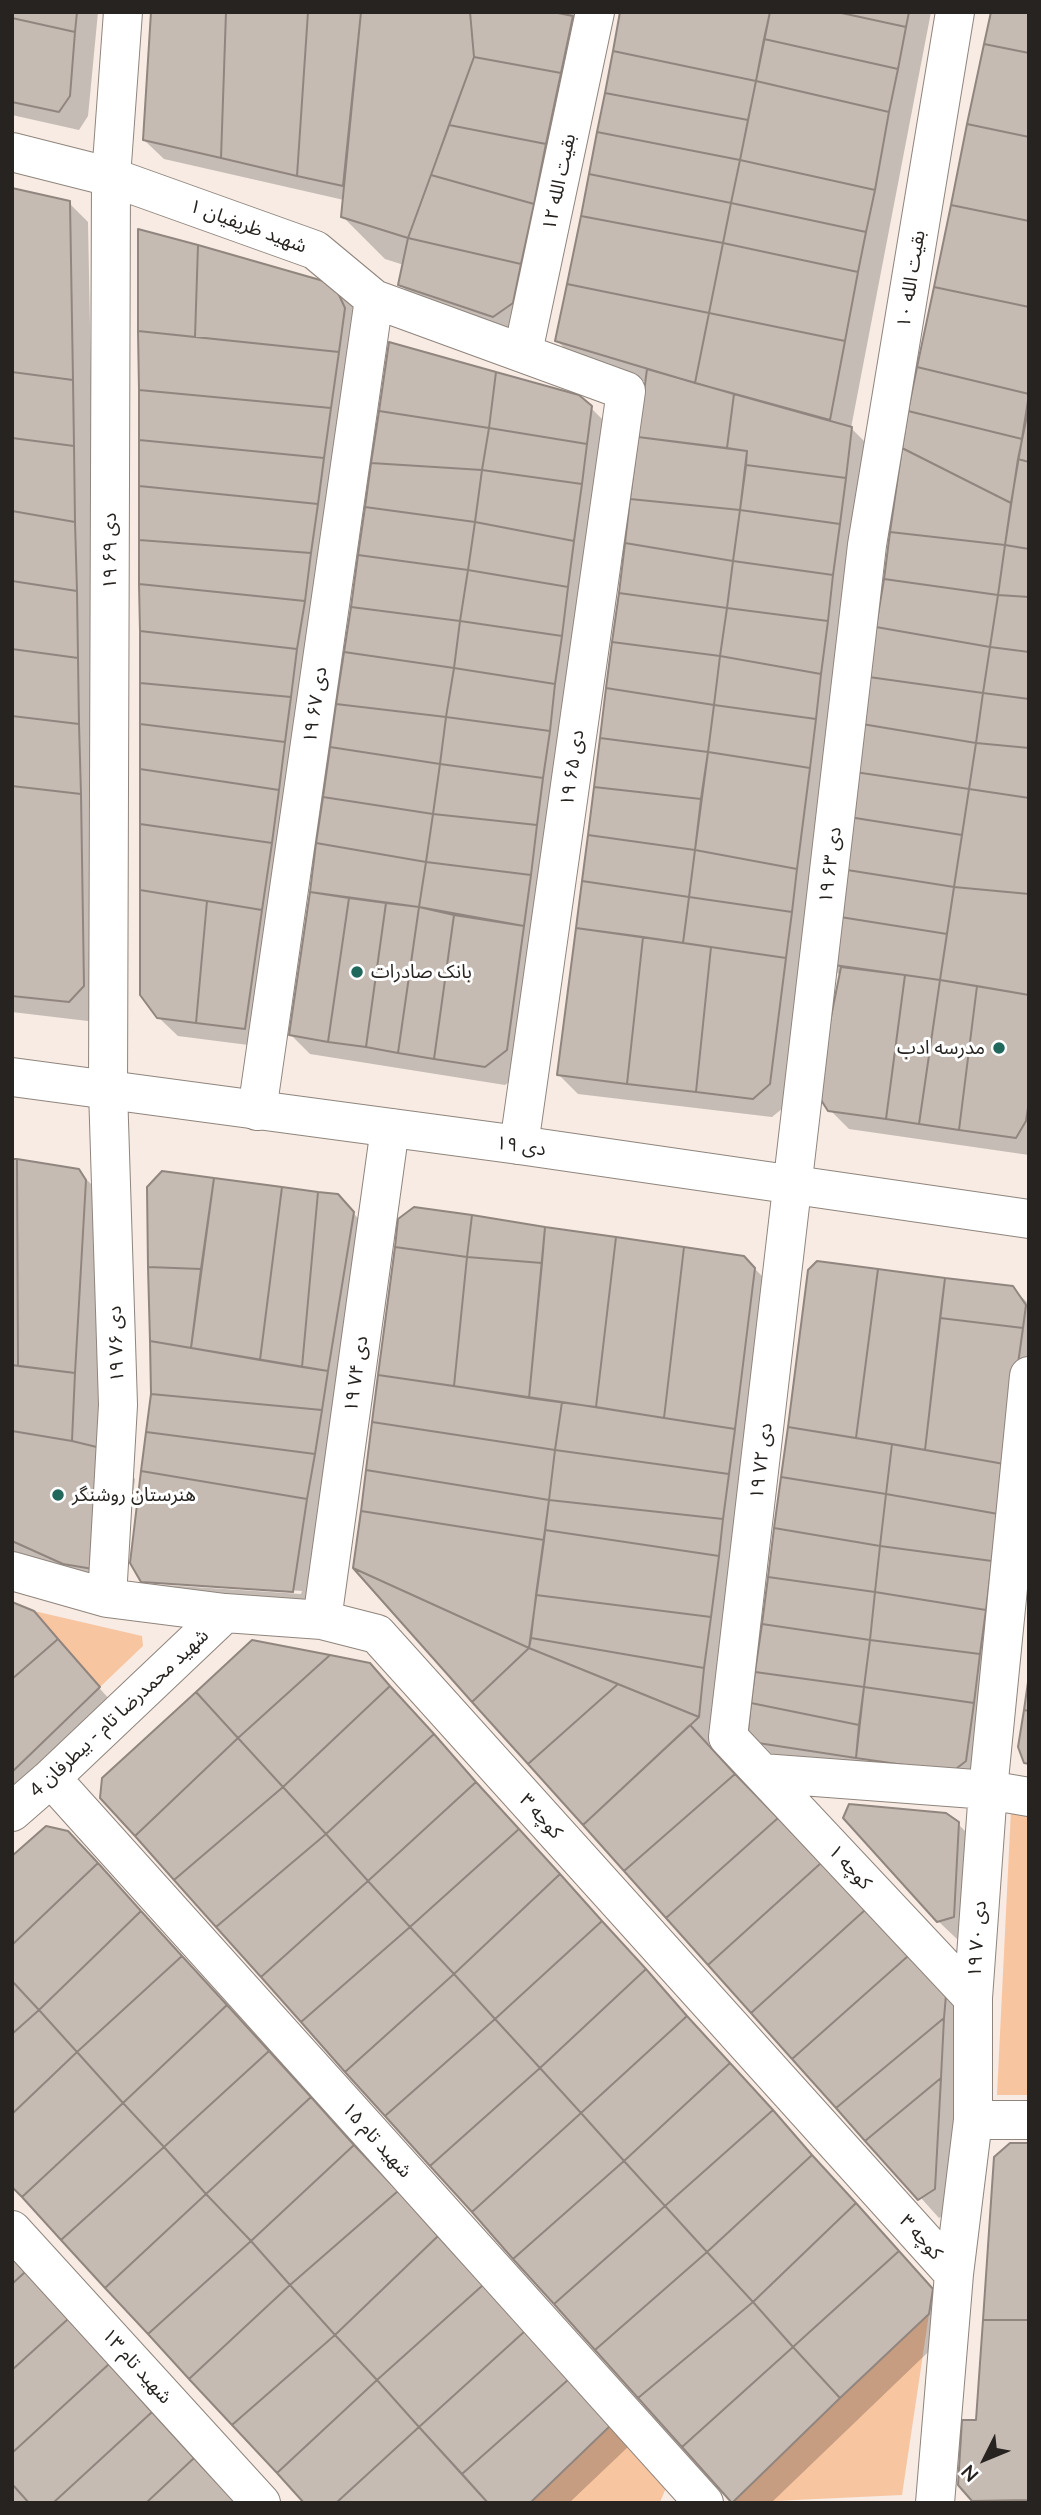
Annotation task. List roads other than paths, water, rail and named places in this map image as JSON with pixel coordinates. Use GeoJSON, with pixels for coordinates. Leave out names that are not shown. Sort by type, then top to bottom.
{"type":"FeatureCollection","features":[{"type":"Feature","properties":{"kind":"street","name":"۱۹ دی ۶۹"},"geometry":{"type":"LineString","coordinates":[[108,1090],[111,177],[123,12]]}},
{"type":"Feature","properties":{"kind":"street","name":"بقیت الله ۱۲"},"geometry":{"type":"LineString","coordinates":[[523,352],[595,12]]}},
{"type":"Feature","properties":{"kind":"street","name":"بقیت الله ۱۰"},"geometry":{"type":"LineString","coordinates":[[867,545],[955,12]]}},
{"type":"Feature","properties":{"kind":"street","name":"شهید ظریفیان ۱"},"geometry":{"type":"LineString","coordinates":[[12,152],[111,177],[315,250],[374,299],[626,391]]}},
{"type":"Feature","properties":{"kind":"street","name":"۱۹ دی ۶۷"},"geometry":{"type":"LineString","coordinates":[[257,1111],[374,299]]}},
{"type":"Feature","properties":{"kind":"street","name":"۱۹ دی ۶۵"},"geometry":{"type":"LineString","coordinates":[[519,1145],[626,391]]}},
{"type":"Feature","properties":{"kind":"street","name":"۱۹ دی ۶۳"},"geometry":{"type":"LineString","coordinates":[[793,1185],[867,545]]}},
{"type":"Feature","properties":{"kind":"street","name":"۱۹ دی"},"geometry":{"type":"LineString","coordinates":[[12,1077],[519,1145],[1029,1219]]}},
{"type":"Feature","properties":{"kind":"street","name":"۱۹ دی ۷۶"},"geometry":{"type":"LineString","coordinates":[[107,1598],[118,1405],[108,1090]]}},
{"type":"Feature","properties":{"kind":"street","name":"۱۹ دی ۷۴"},"geometry":{"type":"LineString","coordinates":[[322,1620],[390,1128]]}},
{"type":"Feature","properties":{"kind":"street","name":"۱۹ دی ۷۲"},"geometry":{"type":"LineString","coordinates":[[728,1737],[793,1185]]}},
{"type":"Feature","properties":{"kind":"street","name":"۱۹ دی ۷۰"},"geometry":{"type":"LineString","coordinates":[[935,2503],[954,2273],[973,2120],[973,1998],[988,1790],[1029,1376]]}},
{"type":"Feature","properties":{"kind":"street","name":"کوچه ۳"},"geometry":{"type":"LineString","coordinates":[[12,1572],[107,1598],[225,1613],[322,1620],[377,1634],[954,2273]]}},
{"type":"Feature","properties":{"kind":"street","name":"شهید محمدرضا تام - بیطرفان 4"},"geometry":{"type":"LineString","coordinates":[[12,1812],[225,1613]]}},
{"type":"Feature","properties":{"kind":"street","name":"کوچه ۱"},"geometry":{"type":"LineString","coordinates":[[728,1737],[973,1998]]}},
{"type":"Feature","properties":{"kind":"street"},"geometry":{"type":"LineString","coordinates":[[762,1773],[988,1790],[1029,1797]]}},
{"type":"Feature","properties":{"kind":"street","name":"شهید تام ۱۵"},"geometry":{"type":"LineString","coordinates":[[51,1778],[704,2503]]}},
{"type":"Feature","properties":{"kind":"street"},"geometry":{"type":"LineString","coordinates":[[973,2120],[1029,2120]]}},
{"type":"Feature","properties":{"kind":"street","name":"شهید تام ۱۳"},"geometry":{"type":"LineString","coordinates":[[12,2230],[261,2503]]}},
{"type":"Feature","properties":{"kind":"place","name":"بانک صادرات"},"geometry":{"type":"Point","coordinates":[357,972]}},
{"type":"Feature","properties":{"kind":"place","name":"مدرسه ادب"},"geometry":{"type":"Point","coordinates":[999,1048]}},
{"type":"Feature","properties":{"kind":"place","name":"هنرستان روشنگر"},"geometry":{"type":"Point","coordinates":[58,1495]}}]}
